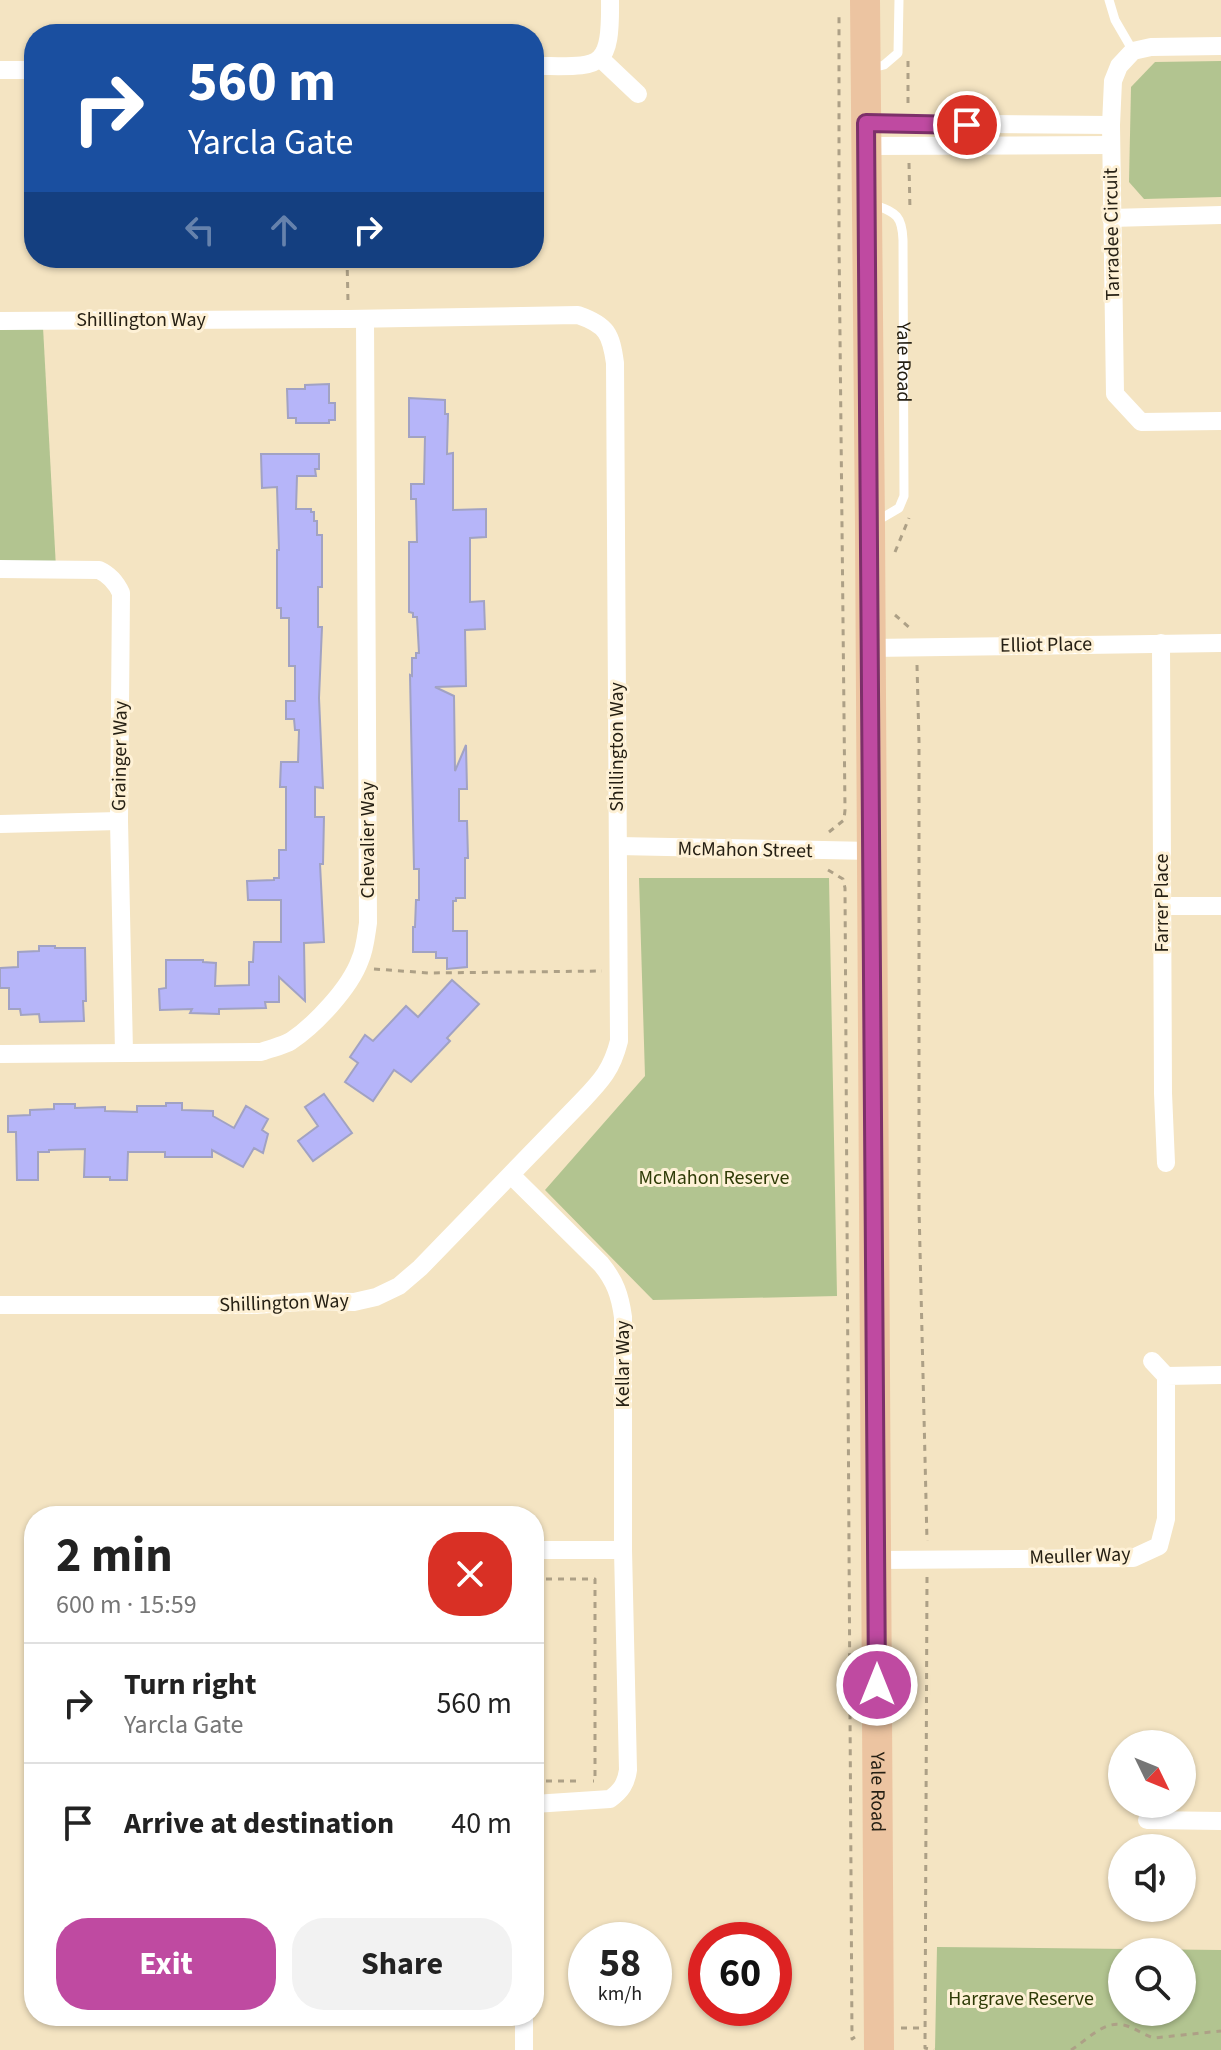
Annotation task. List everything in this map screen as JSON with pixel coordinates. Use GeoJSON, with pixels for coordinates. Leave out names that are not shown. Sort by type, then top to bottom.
{"type":"FeatureCollection","features":[{"type":"Feature","properties":{"kind":"main road","name":"Yale Road"},"geometry":{"type":"LineString","coordinates":[[865,0],[876,1560],[865,2044]]}},
{"type":"Feature","properties":{"kind":"street"},"geometry":{"type":"LineString","coordinates":[[544,66],[579,66],[601,59],[610,33],[610,0]]}},
{"type":"Feature","properties":{"kind":"street"},"geometry":{"type":"LineString","coordinates":[[1133,51],[1151,47],[1221,46]]}},
{"type":"Feature","properties":{"kind":"street","name":"Tarradee Circuit"},"geometry":{"type":"LineString","coordinates":[[1133,51],[1119,66],[1113,81],[1111,218],[1115,394],[1141,422],[1221,421]]}},
{"type":"Feature","properties":{"kind":"street"},"geometry":{"type":"LineString","coordinates":[[601,59],[638,94]]}},
{"type":"Feature","properties":{"kind":"street"},"geometry":{"type":"LineString","coordinates":[[0,70],[24,70]]}},
{"type":"Feature","properties":{"kind":"street"},"geometry":{"type":"LineString","coordinates":[[866,135],[1111,125]]}},
{"type":"Feature","properties":{"kind":"street"},"geometry":{"type":"LineString","coordinates":[[866,135],[1111,145]]}},
{"type":"Feature","properties":{"kind":"street"},"geometry":{"type":"LineString","coordinates":[[1111,218],[1221,215]]}},
{"type":"Feature","properties":{"kind":"street","name":"Shillington Way"},"geometry":{"type":"LineString","coordinates":[[0,321],[578,315],[605,329],[612,343],[615,363],[619,971],[619,1041],[614,1061],[592,1090],[511,1175],[399,1286],[376,1297],[354,1302],[0,1305]]}},
{"type":"Feature","properties":{"kind":"street","name":"Chevalier Way"},"geometry":{"type":"LineString","coordinates":[[0,1054],[261,1052],[289,1042],[314,1021],[336,998],[359,964],[368,923],[356,319]]}},
{"type":"Feature","properties":{"kind":"street","name":"Grainger Way"},"geometry":{"type":"LineString","coordinates":[[0,569],[99,570],[108,574],[121,593],[119,821],[124,1052]]}},
{"type":"Feature","properties":{"kind":"street","name":"Farrer Place"},"geometry":{"type":"LineString","coordinates":[[1161,643],[1166,1163]]}},
{"type":"Feature","properties":{"kind":"street","name":"Elliot Place"},"geometry":{"type":"LineString","coordinates":[[871,648],[1221,643]]}},
{"type":"Feature","properties":{"kind":"street"},"geometry":{"type":"LineString","coordinates":[[0,824],[119,821]]}},
{"type":"Feature","properties":{"kind":"street","name":"McMahon Street"},"geometry":{"type":"LineString","coordinates":[[618,846],[872,851]]}},
{"type":"Feature","properties":{"kind":"street"},"geometry":{"type":"LineString","coordinates":[[1162,906],[1221,906]]}},
{"type":"Feature","properties":{"kind":"street","name":"Kellar Way"},"geometry":{"type":"LineString","coordinates":[[511,1175],[613,1279],[623,1317],[623,1550],[628,1770],[619,1793],[610,1799],[544,1803]]}},
{"type":"Feature","properties":{"kind":"street"},"geometry":{"type":"LineString","coordinates":[[1152,1361],[1166,1376],[1221,1375]]}},
{"type":"Feature","properties":{"kind":"street","name":"Meuller Way"},"geometry":{"type":"LineString","coordinates":[[876,1560],[1133,1558],[1159,1546],[1166,1519],[1166,1376]]}},
{"type":"Feature","properties":{"kind":"street"},"geometry":{"type":"LineString","coordinates":[[544,1550],[623,1550]]}},
{"type":"Feature","properties":{"kind":"street"},"geometry":{"type":"LineString","coordinates":[[1147,1820],[1221,1821]]}},
{"type":"Feature","properties":{"kind":"street"},"geometry":{"type":"LineString","coordinates":[[524,2026],[524,2050]]}},
{"type":"Feature","properties":{"kind":"lane"},"geometry":{"type":"LineString","coordinates":[[865,69],[884,65],[898,53],[899,0]]}},
{"type":"Feature","properties":{"kind":"lane"},"geometry":{"type":"LineString","coordinates":[[1109,0],[1115,20],[1133,51]]}},
{"type":"Feature","properties":{"kind":"path"},"geometry":{"type":"LineString","coordinates":[[824,839],[831,829],[844,820],[845,810],[839,0]]}},
{"type":"Feature","properties":{"kind":"path"},"geometry":{"type":"LineString","coordinates":[[348,268],[356,319]]}},
{"type":"Feature","properties":{"kind":"path"},"geometry":{"type":"LineString","coordinates":[[916,659],[919,741],[919,1208],[927,1559],[925,2048],[934,2050]]}},
{"type":"Feature","properties":{"kind":"path"},"geometry":{"type":"LineString","coordinates":[[824,864],[843,879],[845,888],[865,2044]]}},
{"type":"Feature","properties":{"kind":"path"},"geometry":{"type":"LineString","coordinates":[[359,964],[374,969],[429,973],[619,971]]}},
{"type":"Feature","properties":{"kind":"path"},"geometry":{"type":"LineString","coordinates":[[544,1579],[595,1579],[595,1781],[544,1781]]}},
{"type":"Feature","properties":{"kind":"path"},"geometry":{"type":"LineString","coordinates":[[1071,2050],[1107,2025],[1123,2025],[1154,2038],[1221,2031]]}},
{"type":"Feature","properties":{"kind":"green space"},"geometry":{"type":"Polygon","coordinates":[[[1221,61],[1221,197],[1144,199],[1129,182],[1131,87],[1155,62],[1221,61]]]}},
{"type":"Feature","properties":{"kind":"green space"},"geometry":{"type":"Polygon","coordinates":[[[43,327],[56,568],[0,569],[0,330],[43,327]]]}},
{"type":"Feature","properties":{"kind":"green space","name":"McMahon Reserve"},"geometry":{"type":"Polygon","coordinates":[[[639,878],[829,878],[837,1296],[653,1300],[545,1190],[645,1076],[639,878]]]}},
{"type":"Feature","properties":{"kind":"green space","name":"Hargrave Reserve"},"geometry":{"type":"Polygon","coordinates":[[[937,1947],[1108,1949],[1108,2026],[1196,2026],[1196,1950],[1221,1950],[1221,2050],[935,2050],[937,1947]]]}},
{"type":"Feature","properties":{"kind":"building"},"geometry":{"type":"Polygon","coordinates":[[[329,384],[329,403],[335,403],[335,420],[329,420],[329,423],[296,423],[296,418],[288,418],[287,389],[329,384]]]}},
{"type":"Feature","properties":{"kind":"building"},"geometry":{"type":"Polygon","coordinates":[[[409,398],[445,400],[445,414],[448,414],[447,454],[453,453],[453,510],[486,509],[486,537],[470,538],[470,602],[484,601],[485,629],[465,630],[466,686],[435,687],[454,696],[455,771],[466,745],[467,789],[459,789],[459,821],[467,821],[468,858],[465,858],[465,898],[453,901],[453,931],[467,931],[467,967],[447,969],[447,958],[436,958],[436,952],[413,952],[419,869],[414,869],[410,675],[412,658],[419,653],[417,617],[409,612],[409,542],[417,542],[416,499],[411,499],[411,484],[424,484],[425,437],[409,437],[409,398]]]}},
{"type":"Feature","properties":{"kind":"building"},"geometry":{"type":"Polygon","coordinates":[[[261,454],[319,454],[316,476],[297,476],[296,509],[311,509],[314,512],[317,535],[322,535],[318,627],[322,627],[319,698],[323,788],[315,787],[315,817],[324,817],[323,864],[320,864],[324,942],[304,943],[305,1001],[279,977],[279,1002],[265,1002],[266,1008],[219,1009],[219,1014],[190,1013],[192,1009],[160,1010],[159,989],[166,988],[166,960],[216,963],[215,986],[249,985],[249,962],[253,962],[254,942],[281,942],[281,900],[248,900],[247,881],[279,878],[279,850],[286,850],[286,787],[280,787],[281,762],[298,762],[299,730],[295,730],[294,719],[286,719],[286,701],[295,701],[295,666],[289,666],[289,618],[281,618],[281,608],[277,608],[277,487],[262,488],[261,454]]]}},
{"type":"Feature","properties":{"kind":"building"},"geometry":{"type":"Polygon","coordinates":[[[39,946],[85,948],[84,1021],[40,1022],[39,1014],[21,1015],[20,1009],[9,1009],[9,988],[0,988],[0,968],[18,967],[18,952],[39,951],[39,946]]]}},
{"type":"Feature","properties":{"kind":"building"},"geometry":{"type":"Polygon","coordinates":[[[452,980],[479,1004],[447,1038],[450,1041],[411,1082],[394,1070],[373,1101],[345,1082],[358,1063],[350,1057],[365,1035],[373,1041],[406,1006],[418,1017],[452,980]]]}},
{"type":"Feature","properties":{"kind":"building"},"geometry":{"type":"Polygon","coordinates":[[[324,1094],[352,1133],[313,1161],[298,1141],[318,1126],[305,1107],[324,1094]]]}},
{"type":"Feature","properties":{"kind":"building"},"geometry":{"type":"Polygon","coordinates":[[[166,1103],[182,1103],[182,1110],[213,1111],[213,1116],[234,1128],[246,1106],[268,1119],[262,1130],[268,1134],[263,1153],[254,1148],[243,1167],[212,1150],[212,1157],[165,1157],[165,1152],[128,1152],[127,1180],[110,1180],[110,1177],[84,1177],[85,1149],[49,1150],[38,1152],[38,1180],[17,1180],[16,1132],[8,1132],[8,1116],[30,1115],[30,1110],[54,1109],[54,1104],[137,1112],[137,1106],[166,1106],[166,1103]]]}},
{"type":"Feature","properties":{"kind":"route"},"geometry":{"type":"LineString","coordinates":[[877,1685],[866,123],[967,125]]}}]}
